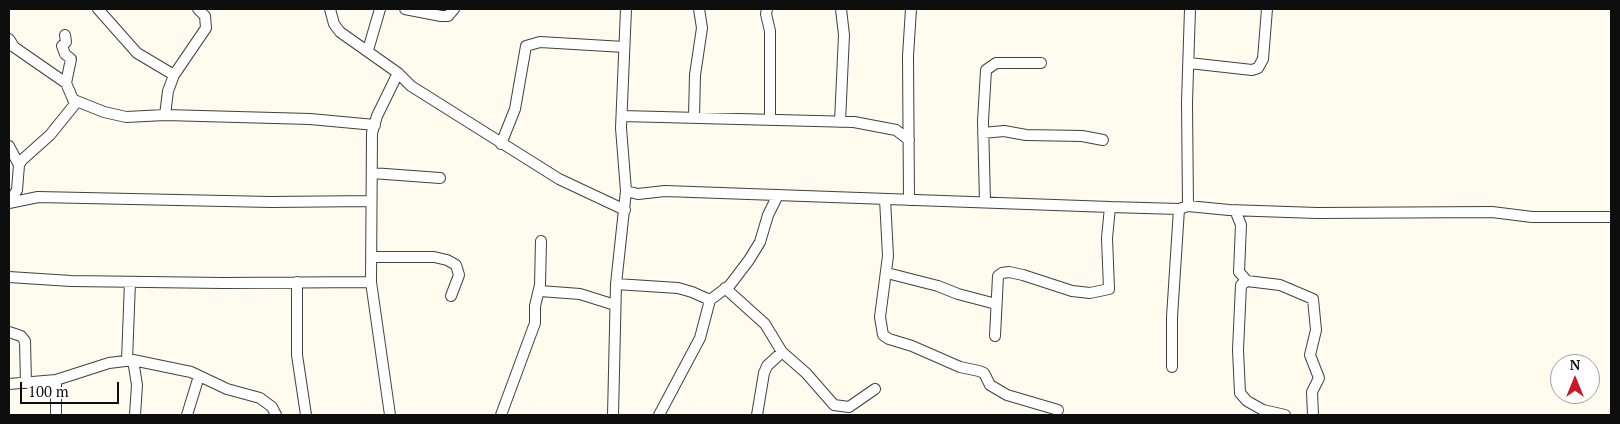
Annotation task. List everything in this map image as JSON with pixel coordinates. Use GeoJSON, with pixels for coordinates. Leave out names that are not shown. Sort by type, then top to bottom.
{"type":"FeatureCollection","features":[{"type":"Feature","properties":{"kind":"street"},"geometry":{"type":"LineString","coordinates":[[98,9],[137,54],[174,75]]}},
{"type":"Feature","properties":{"kind":"street"},"geometry":{"type":"LineString","coordinates":[[165,115],[168,91],[174,75],[206,28],[205,16],[198,9]]}},
{"type":"Feature","properties":{"kind":"street"},"geometry":{"type":"LineString","coordinates":[[330,9],[334,24],[340,32],[368,50],[381,63],[398,73],[411,86],[559,179],[625,207]]}},
{"type":"Feature","properties":{"kind":"street"},"geometry":{"type":"LineString","coordinates":[[368,50],[380,11],[391,9]]}},
{"type":"Feature","properties":{"kind":"street"},"geometry":{"type":"LineString","coordinates":[[405,9],[440,16],[448,16],[454,9]]}},
{"type":"Feature","properties":{"kind":"street"},"geometry":{"type":"LineString","coordinates":[[613,415],[616,284],[626,191],[622,116],[626,9]]}},
{"type":"Feature","properties":{"kind":"street"},"geometry":{"type":"LineString","coordinates":[[694,117],[694,76],[702,36],[699,9]]}},
{"type":"Feature","properties":{"kind":"street"},"geometry":{"type":"LineString","coordinates":[[767,9],[766,14],[770,31],[770,120]]}},
{"type":"Feature","properties":{"kind":"street"},"geometry":{"type":"LineString","coordinates":[[840,122],[844,35],[841,9]]}},
{"type":"Feature","properties":{"kind":"street"},"geometry":{"type":"LineString","coordinates":[[909,200],[908,56],[911,9]]}},
{"type":"Feature","properties":{"kind":"street"},"geometry":{"type":"LineString","coordinates":[[1172,367],[1172,317],[1183,207],[1190,9]]}},
{"type":"Feature","properties":{"kind":"street"},"geometry":{"type":"LineString","coordinates":[[1189,63],[1252,70],[1258,68],[1263,59],[1267,9]]}},
{"type":"Feature","properties":{"kind":"street"},"geometry":{"type":"LineString","coordinates":[[65,35],[66,42],[62,46],[65,54],[70,59],[66,83]]}},
{"type":"Feature","properties":{"kind":"street"},"geometry":{"type":"LineString","coordinates":[[9,39],[14,47],[66,83],[74,100],[73,108],[19,165]]}},
{"type":"Feature","properties":{"kind":"street"},"geometry":{"type":"LineString","coordinates":[[501,144],[515,110],[526,46],[540,42],[624,47]]}},
{"type":"Feature","properties":{"kind":"street"},"geometry":{"type":"LineString","coordinates":[[985,202],[984,133],[986,74],[988,68],[996,63],[1040,63]]}},
{"type":"Feature","properties":{"kind":"street"},"geometry":{"type":"LineString","coordinates":[[390,415],[371,282],[373,257],[371,201],[372,133],[377,116],[398,73]]}},
{"type":"Feature","properties":{"kind":"street"},"geometry":{"type":"LineString","coordinates":[[74,100],[104,112],[126,117],[165,115],[310,119],[375,125]]}},
{"type":"Feature","properties":{"kind":"street"},"geometry":{"type":"LineString","coordinates":[[622,116],[840,122],[896,130],[909,140]]}},
{"type":"Feature","properties":{"kind":"street"},"geometry":{"type":"LineString","coordinates":[[896,130],[909,122]]}},
{"type":"Feature","properties":{"kind":"street"},"geometry":{"type":"LineString","coordinates":[[984,133],[996,130],[1026,135],[1082,136],[1102,140]]}},
{"type":"Feature","properties":{"kind":"street"},"geometry":{"type":"LineString","coordinates":[[9,146],[19,165],[17,190],[9,203]]}},
{"type":"Feature","properties":{"kind":"street"},"geometry":{"type":"LineString","coordinates":[[372,173],[440,178]]}},
{"type":"Feature","properties":{"kind":"street"},"geometry":{"type":"LineString","coordinates":[[626,191],[638,194],[665,191],[1318,213],[1492,212],[1532,217],[1611,217]]}},
{"type":"Feature","properties":{"kind":"street"},"geometry":{"type":"LineString","coordinates":[[625,207],[638,194]]}},
{"type":"Feature","properties":{"kind":"street"},"geometry":{"type":"LineString","coordinates":[[659,415],[700,338],[710,300],[738,276],[760,242],[768,215],[778,195]]}},
{"type":"Feature","properties":{"kind":"street"},"geometry":{"type":"LineString","coordinates":[[9,203],[38,197],[110,197],[271,202],[371,201]]}},
{"type":"Feature","properties":{"kind":"street"},"geometry":{"type":"LineString","coordinates":[[884,199],[888,256],[880,317],[883,335],[889,340],[912,346],[960,367],[984,373],[990,385],[1007,395],[1058,410]]}},
{"type":"Feature","properties":{"kind":"street"},"geometry":{"type":"LineString","coordinates":[[995,336],[998,276],[1009,272],[1072,291],[1090,293],[1109,289],[1107,238],[1110,207]]}},
{"type":"Feature","properties":{"kind":"street"},"geometry":{"type":"LineString","coordinates":[[1235,210],[1241,225],[1239,272],[1247,282]]}},
{"type":"Feature","properties":{"kind":"street"},"geometry":{"type":"LineString","coordinates":[[501,415],[534,327],[535,306],[540,292],[541,241]]}},
{"type":"Feature","properties":{"kind":"street"},"geometry":{"type":"LineString","coordinates":[[373,257],[434,257],[447,260],[456,265],[459,274],[451,296]]}},
{"type":"Feature","properties":{"kind":"street"},"geometry":{"type":"LineString","coordinates":[[887,274],[930,283],[958,294],[996,304]]}},
{"type":"Feature","properties":{"kind":"street"},"geometry":{"type":"LineString","coordinates":[[9,276],[29,279],[130,282],[371,282]]}},
{"type":"Feature","properties":{"kind":"street"},"geometry":{"type":"LineString","coordinates":[[130,282],[130,360],[137,384],[135,415]]}},
{"type":"Feature","properties":{"kind":"street"},"geometry":{"type":"LineString","coordinates":[[297,282],[297,355],[306,415]]}},
{"type":"Feature","properties":{"kind":"street"},"geometry":{"type":"LineString","coordinates":[[1284,415],[1263,410],[1247,401],[1240,393],[1238,350],[1241,285],[1247,282],[1280,285],[1314,299],[1316,330],[1310,354],[1319,378],[1312,392],[1313,415]]}},
{"type":"Feature","properties":{"kind":"street"},"geometry":{"type":"LineString","coordinates":[[616,284],[678,288],[710,300]]}},
{"type":"Feature","properties":{"kind":"street"},"geometry":{"type":"LineString","coordinates":[[725,288],[765,324],[782,352],[806,373],[834,405],[849,407],[875,389]]}},
{"type":"Feature","properties":{"kind":"street"},"geometry":{"type":"LineString","coordinates":[[540,292],[580,294],[615,305]]}},
{"type":"Feature","properties":{"kind":"street"},"geometry":{"type":"LineString","coordinates":[[9,332],[21,336],[25,341],[26,383]]}},
{"type":"Feature","properties":{"kind":"street"},"geometry":{"type":"LineString","coordinates":[[756,415],[764,373],[767,366],[782,352]]}},
{"type":"Feature","properties":{"kind":"street"},"geometry":{"type":"LineString","coordinates":[[9,384],[56,380],[130,360],[178,368],[232,391],[260,398],[272,407],[276,415]]}},
{"type":"Feature","properties":{"kind":"street"},"geometry":{"type":"LineString","coordinates":[[187,415],[200,376]]}},
{"type":"Feature","properties":{"kind":"street"},"geometry":{"type":"LineString","coordinates":[[56,380],[56,415]]}}]}
